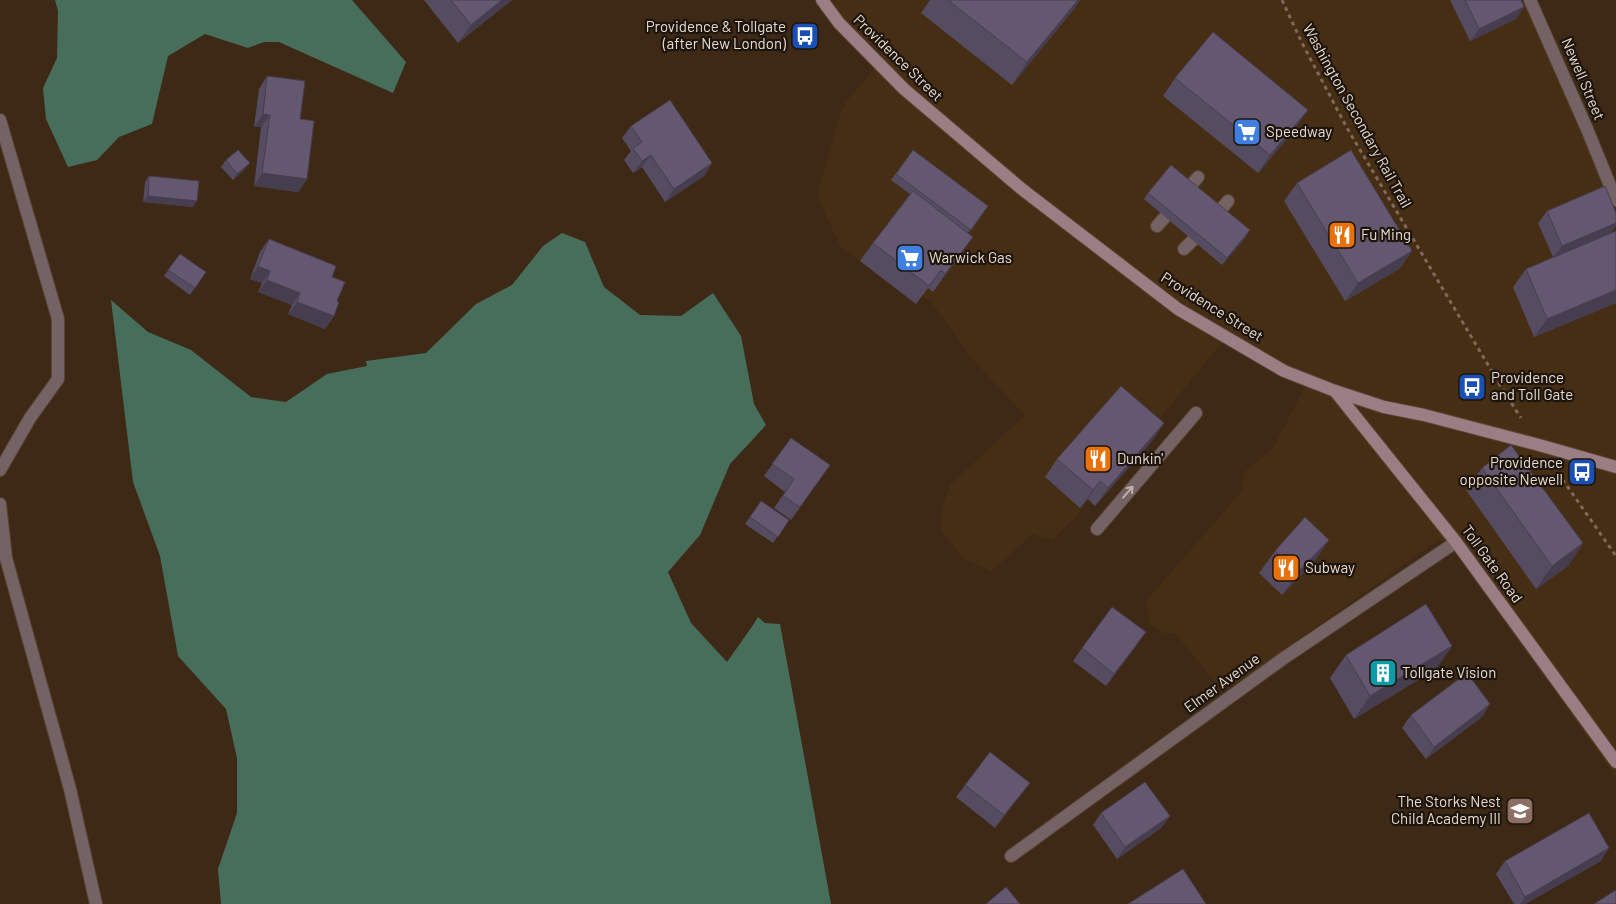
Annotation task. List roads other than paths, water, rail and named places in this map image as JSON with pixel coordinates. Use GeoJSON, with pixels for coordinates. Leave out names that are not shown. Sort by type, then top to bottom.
{"type":"FeatureCollection","features":[{"type":"Feature","properties":{"kind":"main road","name":"Providence Street"},"geometry":{"type":"LineString","coordinates":[[822,0],[839,23],[904,89],[1023,190],[1170,304],[1284,370],[1336,391],[1384,406],[1424,415],[1616,468]]}},
{"type":"Feature","properties":{"kind":"main road","name":"Toll Gate Road"},"geometry":{"type":"LineString","coordinates":[[1336,391],[1456,542],[1616,762]]}},
{"type":"Feature","properties":{"kind":"street","name":"Newell Street"},"geometry":{"type":"LineString","coordinates":[[1530,0],[1616,200]]}},
{"type":"Feature","properties":{"kind":"street"},"geometry":{"type":"LineString","coordinates":[[0,120],[58,319],[58,379],[30,418],[0,470]]}},
{"type":"Feature","properties":{"kind":"street"},"geometry":{"type":"LineString","coordinates":[[1188,190],[1198,177]]}},
{"type":"Feature","properties":{"kind":"street"},"geometry":{"type":"LineString","coordinates":[[1217,214],[1228,201]]}},
{"type":"Feature","properties":{"kind":"street"},"geometry":{"type":"LineString","coordinates":[[1097,529],[1196,413]]}},
{"type":"Feature","properties":{"kind":"street"},"geometry":{"type":"LineString","coordinates":[[0,504],[6,558],[70,789],[96,904]]}},
{"type":"Feature","properties":{"kind":"street","name":"Elmer Avenue"},"geometry":{"type":"LineString","coordinates":[[1011,856],[1284,658],[1456,542]]}},
{"type":"Feature","properties":{"kind":"place","name":"Providence & Tollgate (after New London)"},"geometry":{"type":"Point","coordinates":[805,36]}},
{"type":"Feature","properties":{"kind":"place","name":"Speedway"},"geometry":{"type":"Point","coordinates":[1247,132]}},
{"type":"Feature","properties":{"kind":"place","name":"Fu Ming"},"geometry":{"type":"Point","coordinates":[1342,235]}},
{"type":"Feature","properties":{"kind":"place","name":"Warwick Gas"},"geometry":{"type":"Point","coordinates":[910,258]}},
{"type":"Feature","properties":{"kind":"place","name":"Providence and Toll Gate"},"geometry":{"type":"Point","coordinates":[1472,387]}},
{"type":"Feature","properties":{"kind":"place","name":"Dunkin'"},"geometry":{"type":"Point","coordinates":[1098,459]}},
{"type":"Feature","properties":{"kind":"place","name":"Providence opposite Newell"},"geometry":{"type":"Point","coordinates":[1582,472]}},
{"type":"Feature","properties":{"kind":"place","name":"Subway"},"geometry":{"type":"Point","coordinates":[1286,568]}},
{"type":"Feature","properties":{"kind":"place","name":"Tollgate Vision"},"geometry":{"type":"Point","coordinates":[1383,673]}},
{"type":"Feature","properties":{"kind":"place","name":"The Storks Nest Child Academy III"},"geometry":{"type":"Point","coordinates":[1520,811]}}]}
